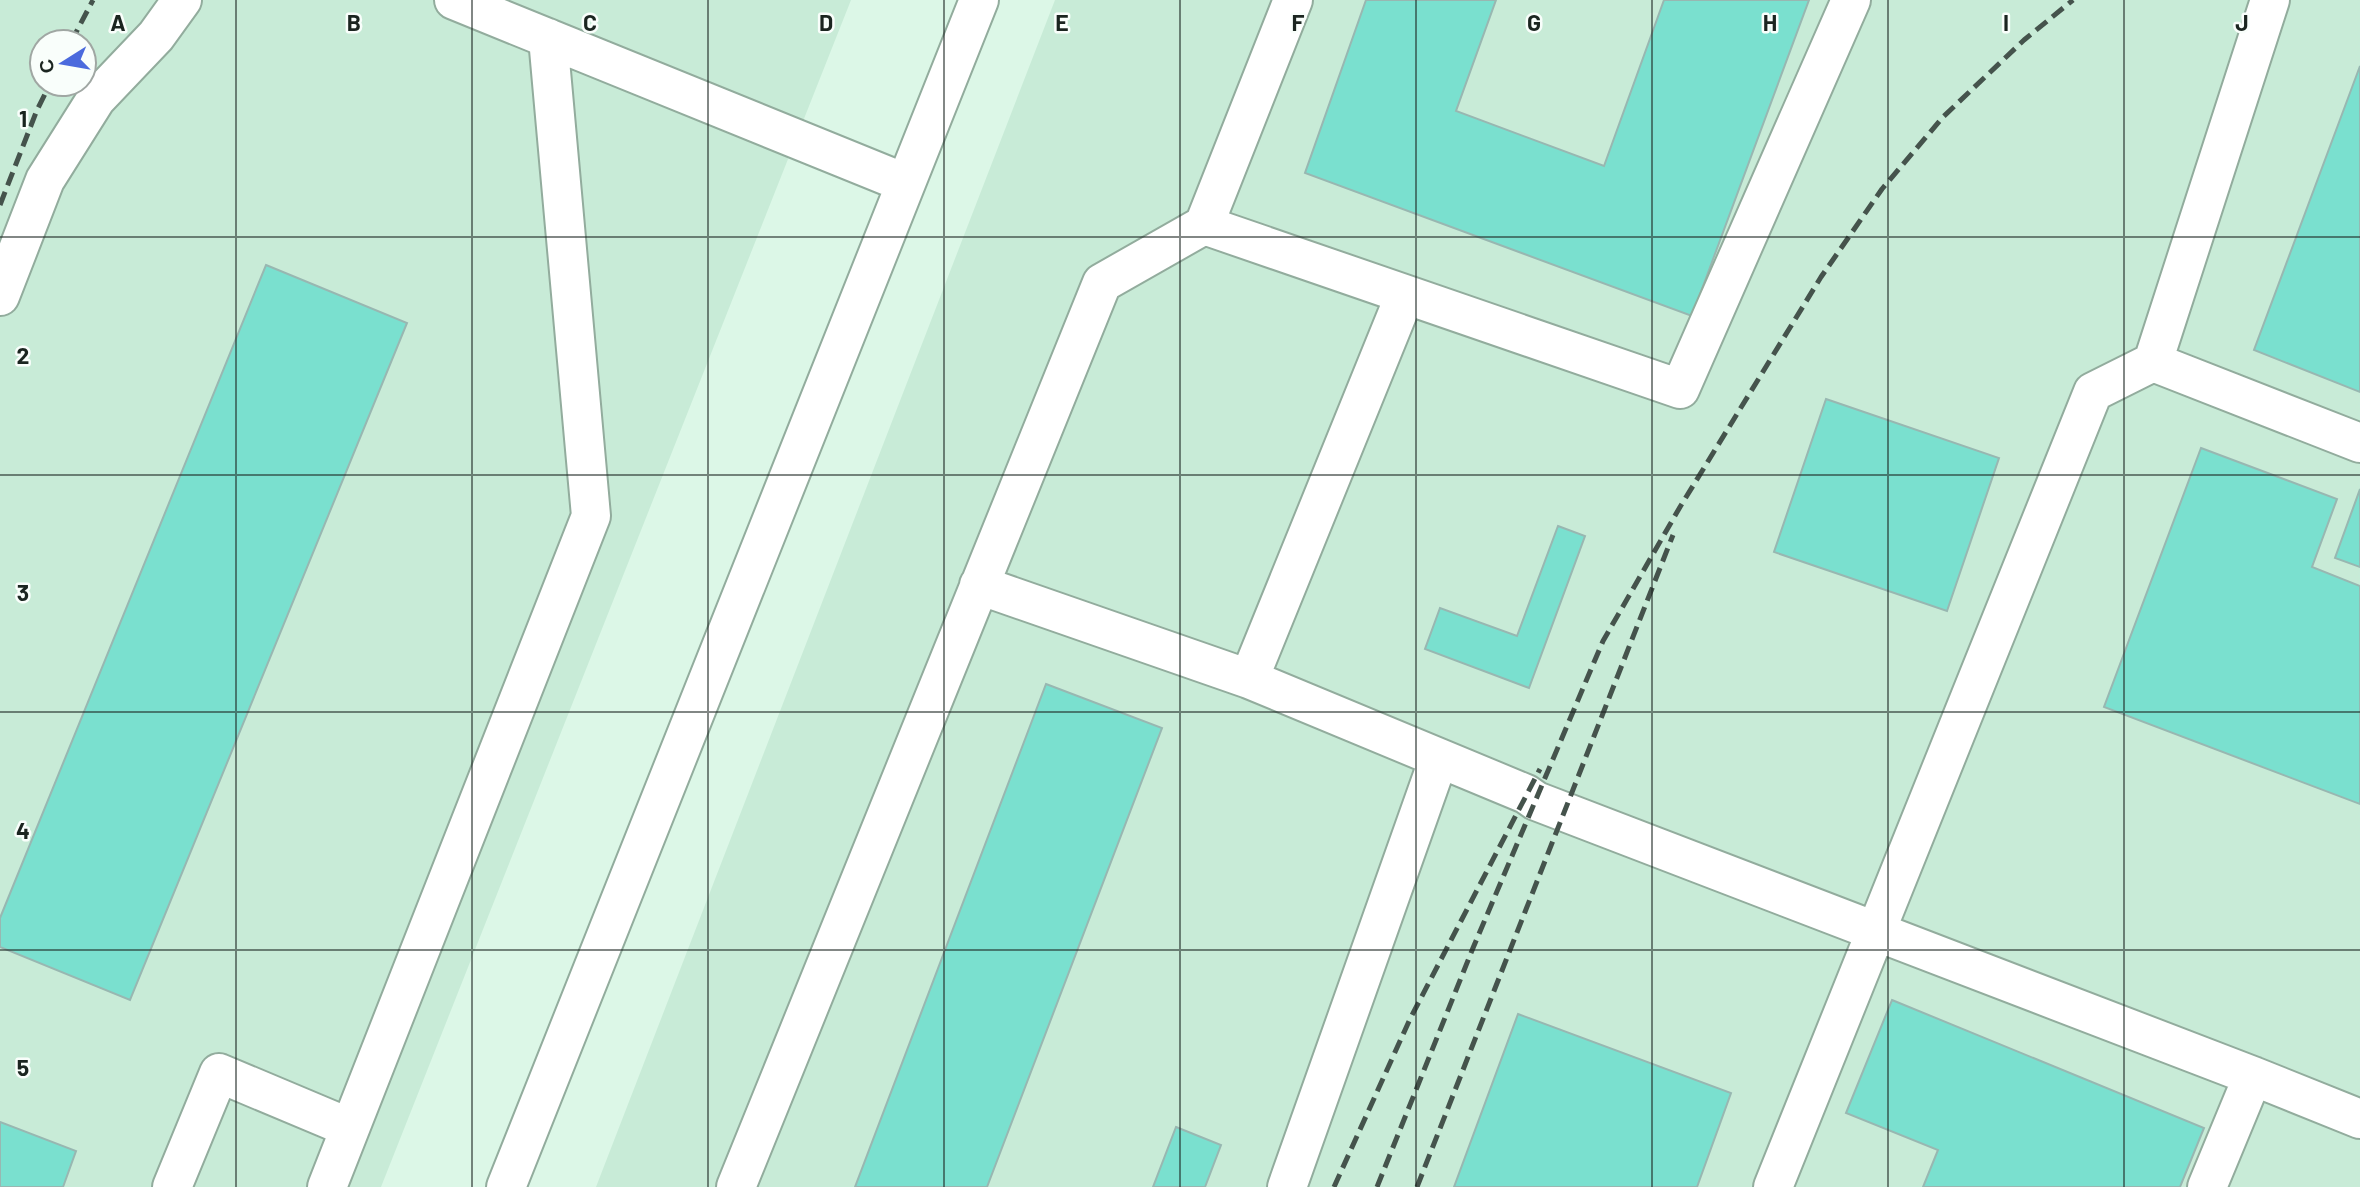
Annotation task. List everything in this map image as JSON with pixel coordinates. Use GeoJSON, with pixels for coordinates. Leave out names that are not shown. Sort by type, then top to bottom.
{"type":"FeatureCollection","features":[{"type":"Feature","properties":{"kind":"lane"},"geometry":{"type":"LineString","coordinates":[[0,296],[44,180],[96,99],[156,36],[182,0]]}},
{"type":"Feature","properties":{"kind":"lane"},"geometry":{"type":"LineString","coordinates":[[454,0],[905,183]]}},
{"type":"Feature","properties":{"kind":"lane"},"geometry":{"type":"LineString","coordinates":[[506,1187],[979,0]]}},
{"type":"Feature","properties":{"kind":"lane"},"geometry":{"type":"LineString","coordinates":[[736,1187],[1102,282],[1204,225],[1293,0]]}},
{"type":"Feature","properties":{"kind":"lane"},"geometry":{"type":"LineString","coordinates":[[1204,225],[1680,389],[1851,0]]}},
{"type":"Feature","properties":{"kind":"lane"},"geometry":{"type":"LineString","coordinates":[[1773,1187],[2093,391],[2153,362],[2270,0]]}},
{"type":"Feature","properties":{"kind":"lane"},"geometry":{"type":"LineString","coordinates":[[327,1187],[591,516],[548,38]]}},
{"type":"Feature","properties":{"kind":"lane"},"geometry":{"type":"LineString","coordinates":[[1249,679],[1405,296]]}},
{"type":"Feature","properties":{"kind":"lane"},"geometry":{"type":"LineString","coordinates":[[2153,362],[2360,443]]}},
{"type":"Feature","properties":{"kind":"lane"},"geometry":{"type":"LineString","coordinates":[[979,585],[1249,679],[1526,794],[1536,801],[2360,1119]]}},
{"type":"Feature","properties":{"kind":"lane"},"geometry":{"type":"LineString","coordinates":[[1287,1187],[1439,758]]}},
{"type":"Feature","properties":{"kind":"lane"},"geometry":{"type":"LineString","coordinates":[[172,1187],[219,1073],[350,1128]]}},
{"type":"Feature","properties":{"kind":"lane"},"geometry":{"type":"LineString","coordinates":[[2207,1187],[2253,1076]]}},
{"type":"Feature","properties":{"kind":"shaded area"},"geometry":{"type":"Polygon","coordinates":[[[0,0],[851,0],[381,1187],[0,1187],[0,0]]]}},
{"type":"Feature","properties":{"kind":"shaded area"},"geometry":{"type":"Polygon","coordinates":[[[1055,0],[2360,0],[2360,1187],[596,1187],[1055,0]]]}},
{"type":"Feature","properties":{"kind":"building"},"geometry":{"type":"Polygon","coordinates":[[[1366,0],[1496,0],[1456,111],[1604,166],[1664,0],[1809,0],[1692,316],[1305,173],[1366,0]]]}},
{"type":"Feature","properties":{"kind":"building"},"geometry":{"type":"Polygon","coordinates":[[[2360,66],[2360,392],[2254,350],[2360,66]]]}},
{"type":"Feature","properties":{"kind":"building"},"geometry":{"type":"Polygon","coordinates":[[[266,265],[407,323],[130,1000],[0,947],[0,918],[266,265]]]}},
{"type":"Feature","properties":{"kind":"building"},"geometry":{"type":"Polygon","coordinates":[[[1826,399],[1999,458],[1947,611],[1774,552],[1826,399]]]}},
{"type":"Feature","properties":{"kind":"building"},"geometry":{"type":"Polygon","coordinates":[[[2201,448],[2337,499],[2312,567],[2360,586],[2360,804],[2104,707],[2201,448]]]}},
{"type":"Feature","properties":{"kind":"building"},"geometry":{"type":"Polygon","coordinates":[[[2360,489],[2360,567],[2335,558],[2360,489]]]}},
{"type":"Feature","properties":{"kind":"building"},"geometry":{"type":"Polygon","coordinates":[[[1558,526],[1585,536],[1529,688],[1425,649],[1440,608],[1517,636],[1558,526]]]}},
{"type":"Feature","properties":{"kind":"building"},"geometry":{"type":"Polygon","coordinates":[[[1046,684],[1162,728],[987,1187],[855,1187],[1046,684]]]}},
{"type":"Feature","properties":{"kind":"building"},"geometry":{"type":"Polygon","coordinates":[[[1892,1000],[2204,1128],[2180,1187],[1923,1187],[1938,1150],[1846,1113],[1892,1000]]]}},
{"type":"Feature","properties":{"kind":"building"},"geometry":{"type":"Polygon","coordinates":[[[1518,1014],[1731,1093],[1697,1187],[1454,1187],[1518,1014]]]}},
{"type":"Feature","properties":{"kind":"building"},"geometry":{"type":"Polygon","coordinates":[[[0,1122],[76,1151],[63,1187],[0,1187],[0,1122]]]}},
{"type":"Feature","properties":{"kind":"building"},"geometry":{"type":"Polygon","coordinates":[[[1176,1127],[1221,1145],[1205,1187],[1153,1187],[1176,1127]]]}},
{"type":"Feature","properties":{"kind":"railway"},"geometry":{"type":"LineString","coordinates":[[78,28],[93,0]]}},
{"type":"Feature","properties":{"kind":"railway"},"geometry":{"type":"LineString","coordinates":[[1377,1187],[1473,948],[1603,641],[1680,507],[1821,277],[1882,189],[1943,117],[2024,40],[2073,0]]}},
{"type":"Feature","properties":{"kind":"railway"},"geometry":{"type":"LineString","coordinates":[[0,205],[43,98]]}},
{"type":"Feature","properties":{"kind":"railway"},"geometry":{"type":"LineString","coordinates":[[1417,1187],[1673,535]]}},
{"type":"Feature","properties":{"kind":"railway"},"geometry":{"type":"LineString","coordinates":[[1334,1187],[1410,1019],[1540,769]]}}]}
